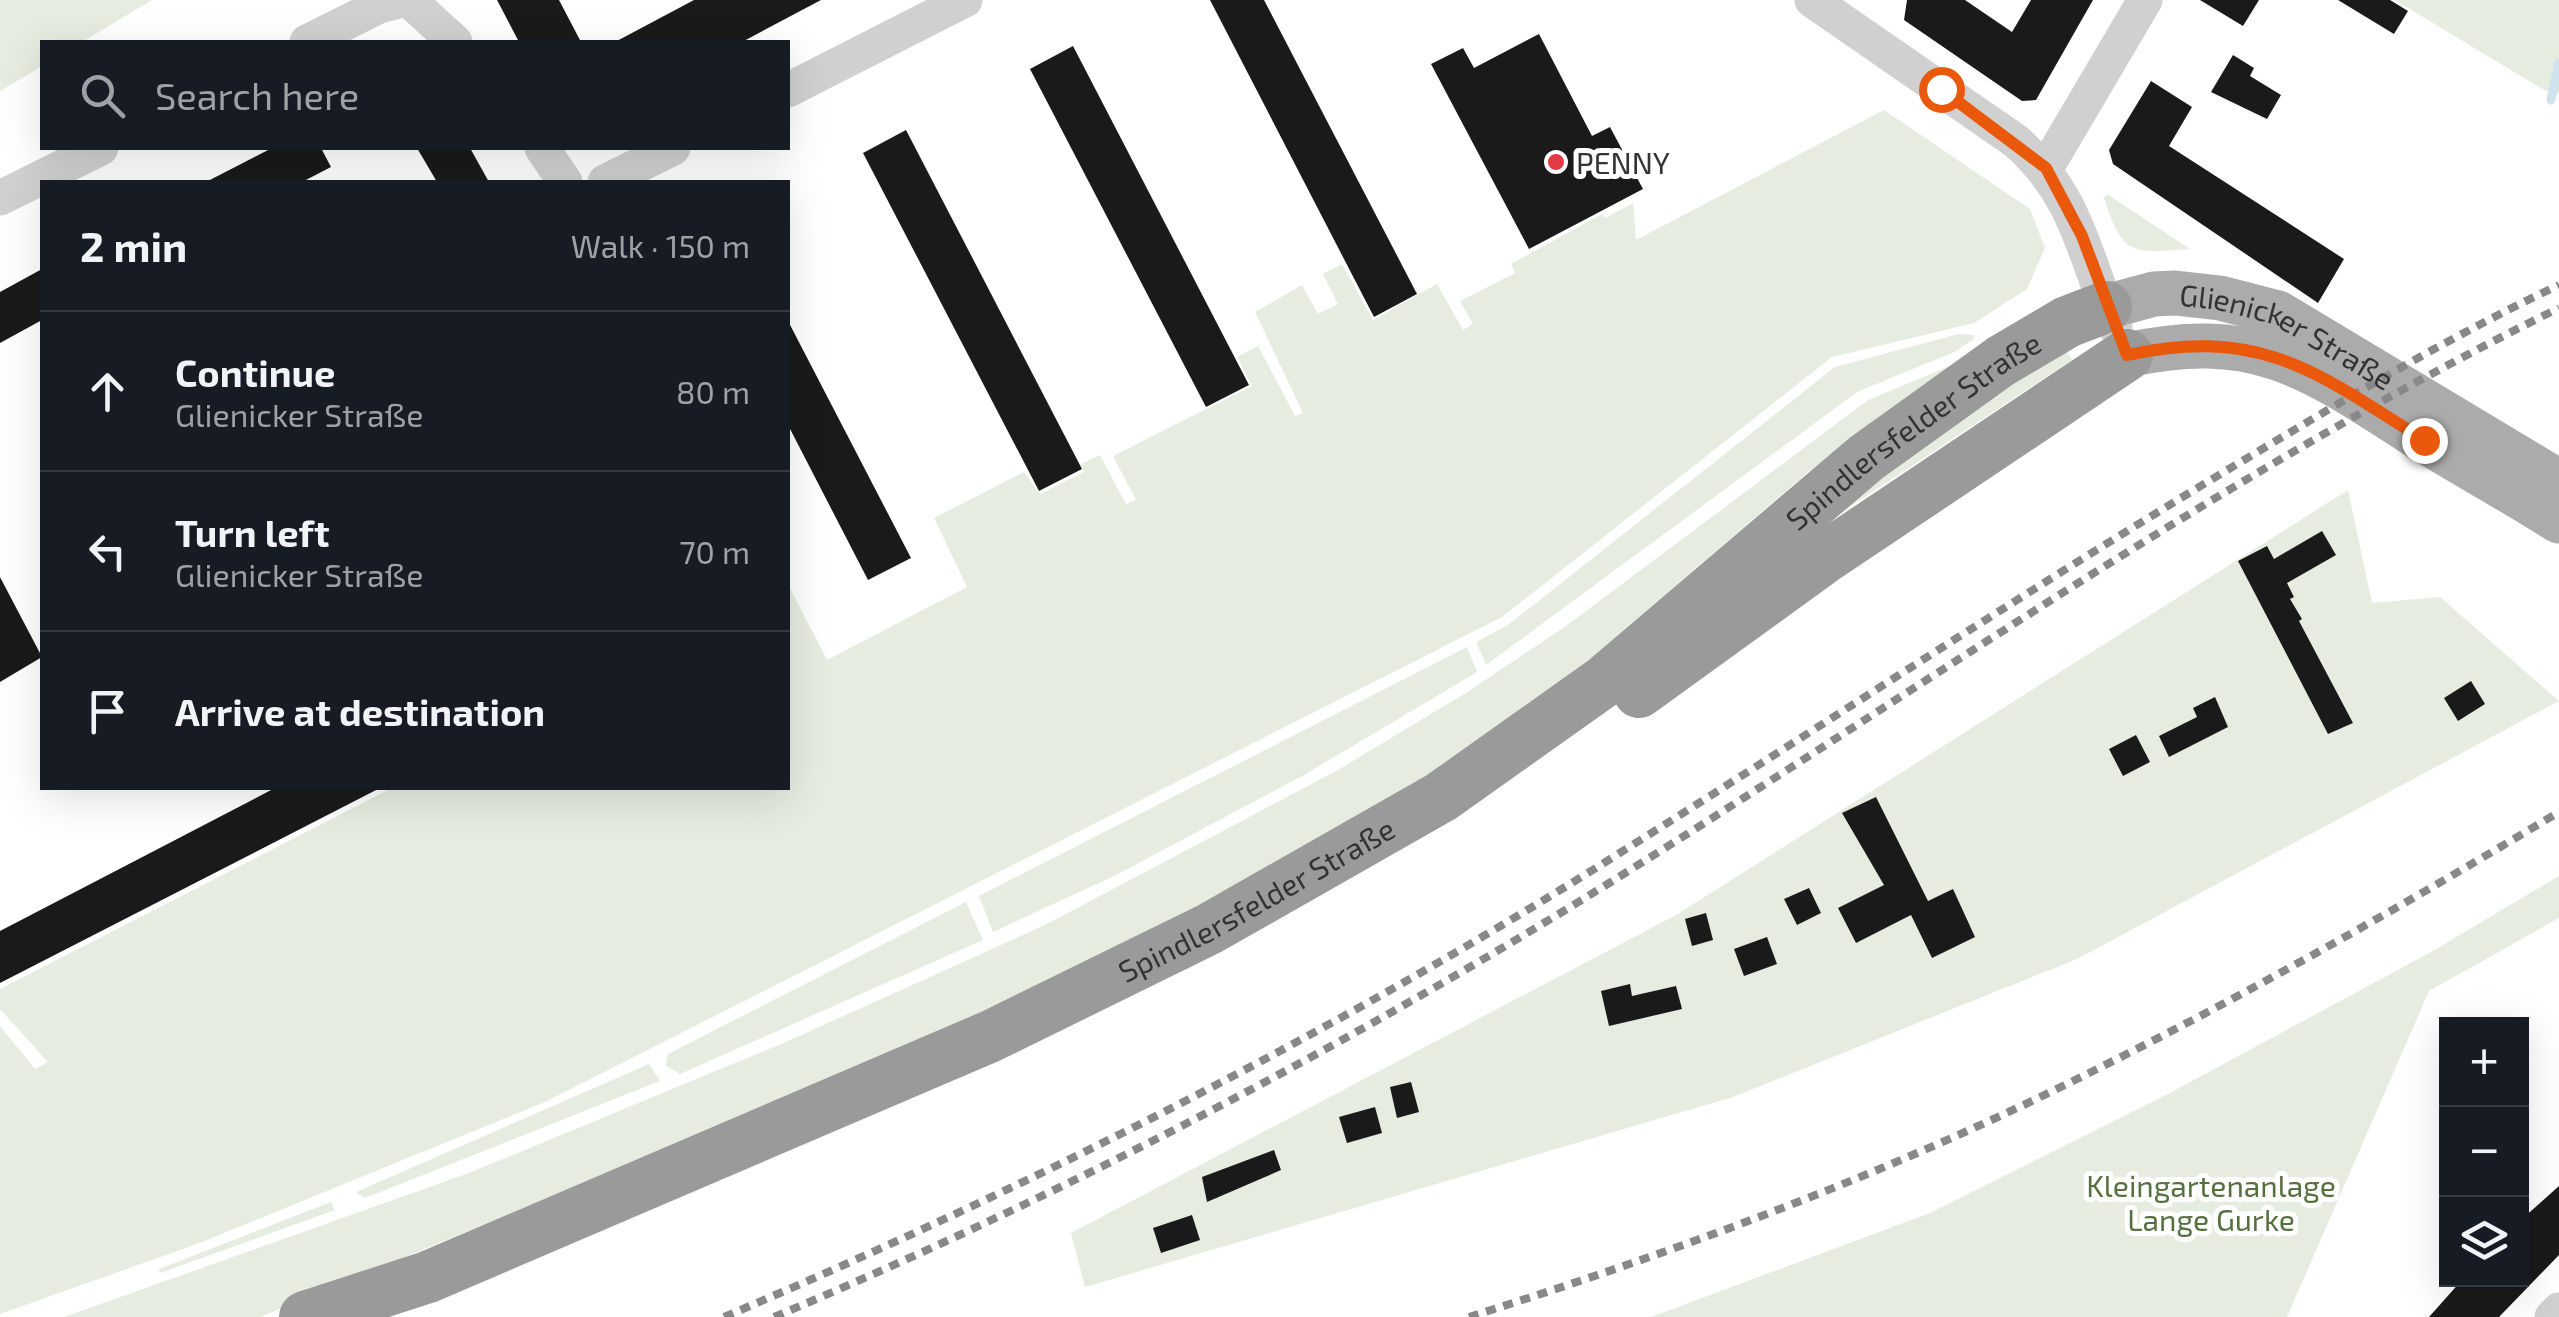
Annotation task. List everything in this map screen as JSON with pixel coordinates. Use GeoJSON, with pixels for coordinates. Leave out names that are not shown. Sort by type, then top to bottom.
{"type":"FeatureCollection","features":[{"type":"Feature","properties":{"kind":"highway","name":"Spindlersfelder Straße"},"geometry":{"type":"LineString","coordinates":[[305,1317],[428,1277],[990,1036],[1226,919],[1441,797],[1603,682],[1866,458],[2001,360],[2067,322],[2106,307]]}},
{"type":"Feature","properties":{"kind":"highway","name":"Spindlersfelder Straße"},"geometry":{"type":"LineString","coordinates":[[412,1317],[1004,1068],[1228,955],[1460,822],[1824,558],[2127,355]]}},
{"type":"Feature","properties":{"kind":"main road","name":"Glienicker Straße"},"geometry":{"type":"LineString","coordinates":[[2106,307],[2154,294],[2176,293],[2220,298],[2278,313],[2559,482]]}},
{"type":"Feature","properties":{"kind":"main road","name":"Glienicker Straße"},"geometry":{"type":"LineString","coordinates":[[2127,355],[2196,344],[2248,348],[2298,363],[2559,521]]}},
{"type":"Feature","properties":{"kind":"street"},"geometry":{"type":"LineString","coordinates":[[311,40],[379,6],[407,0],[453,40]]}},
{"type":"Feature","properties":{"kind":"street"},"geometry":{"type":"LineString","coordinates":[[790,89],[965,0]]}},
{"type":"Feature","properties":{"kind":"street"},"geometry":{"type":"LineString","coordinates":[[1812,0],[2017,142],[2046,168],[2082,236],[2127,355]]}},
{"type":"Feature","properties":{"kind":"street"},"geometry":{"type":"LineString","coordinates":[[2046,168],[2146,0]]}},
{"type":"Feature","properties":{"kind":"street"},"geometry":{"type":"LineString","coordinates":[[0,198],[97,150]]}},
{"type":"Feature","properties":{"kind":"street"},"geometry":{"type":"LineString","coordinates":[[543,150],[564,180]]}},
{"type":"Feature","properties":{"kind":"street"},"geometry":{"type":"LineString","coordinates":[[609,180],[670,150]]}},
{"type":"Feature","properties":{"kind":"street"},"geometry":{"type":"LineString","coordinates":[[2552,1317],[2559,1310]]}},
{"type":"Feature","properties":{"kind":"green space"},"geometry":{"type":"Polygon","coordinates":[[[0,0],[152,0],[85,40],[40,40],[40,67],[0,91],[0,0]]]}},
{"type":"Feature","properties":{"kind":"green space"},"geometry":{"type":"Polygon","coordinates":[[[2395,0],[2559,0],[2559,94],[2542,89],[2395,0]]]}},
{"type":"Feature","properties":{"kind":"green space"},"geometry":{"type":"Polygon","coordinates":[[[1884,110],[2030,209],[2045,248],[2027,289],[1974,323],[1832,357],[1502,617],[545,1102],[197,1244],[0,1314],[0,1026],[35,1069],[48,1062],[0,1009],[0,989],[388,790],[790,790],[790,588],[827,660],[967,587],[934,518],[1024,472],[1040,494],[1084,472],[1081,464],[1100,455],[1126,504],[1136,500],[1113,456],[1252,386],[1237,357],[1258,346],[1295,416],[1303,413],[1255,312],[1302,285],[1318,314],[1338,304],[1323,274],[1342,264],[1373,320],[1437,284],[1463,330],[1473,324],[1460,301],[1515,273],[1511,264],[1602,214],[1605,218],[1633,203],[1636,240],[1884,110]]]}},
{"type":"Feature","properties":{"kind":"green space"},"geometry":{"type":"Polygon","coordinates":[[[2107,194],[2190,249],[2155,251],[2132,247],[2117,231],[2104,198],[2107,194]]]}},
{"type":"Feature","properties":{"kind":"green space"},"geometry":{"type":"Polygon","coordinates":[[[1959,334],[1974,335],[1974,339],[1954,352],[1857,392],[1486,665],[1476,642],[1508,625],[1835,367],[1959,334]]]}},
{"type":"Feature","properties":{"kind":"green space"},"geometry":{"type":"Polygon","coordinates":[[[2062,343],[2072,360],[1842,512],[1829,507],[2062,343]]]}},
{"type":"Feature","properties":{"kind":"green space"},"geometry":{"type":"Polygon","coordinates":[[[1957,363],[1808,472],[1571,675],[1456,758],[1310,847],[1031,998],[260,1317],[64,1317],[469,1173],[786,1042],[1045,925],[1338,770],[1469,691],[1566,626],[1868,400],[1957,363]]]}},
{"type":"Feature","properties":{"kind":"green space"},"geometry":{"type":"Polygon","coordinates":[[[2348,490],[2372,603],[2440,597],[2559,701],[2077,959],[1733,1097],[1085,1287],[1071,1233],[1676,915],[2348,490]]]}},
{"type":"Feature","properties":{"kind":"green space"},"geometry":{"type":"Polygon","coordinates":[[[1467,647],[1477,672],[1304,775],[1114,876],[993,932],[979,896],[1467,647]]]}},
{"type":"Feature","properties":{"kind":"green space","name":"Kleingartenanlage Lange Gurke"},"geometry":{"type":"Polygon","coordinates":[[[2559,876],[2559,918],[2429,991],[2287,1317],[1651,1317],[1930,1213],[2166,1095],[2431,952],[2559,876]]]}},
{"type":"Feature","properties":{"kind":"green space"},"geometry":{"type":"Polygon","coordinates":[[[966,902],[983,940],[680,1074],[666,1066],[668,1054],[966,902]]]}},
{"type":"Feature","properties":{"kind":"green space"},"geometry":{"type":"Polygon","coordinates":[[[649,1064],[660,1081],[365,1198],[356,1192],[649,1064]]]}},
{"type":"Feature","properties":{"kind":"green space"},"geometry":{"type":"Polygon","coordinates":[[[331,1202],[335,1210],[160,1273],[159,1269],[331,1202]]]}},
{"type":"Feature","properties":{"kind":"building"},"geometry":{"type":"Polygon","coordinates":[[[497,0],[559,0],[580,40],[518,40],[497,0]]]}},
{"type":"Feature","properties":{"kind":"building"},"geometry":{"type":"Polygon","coordinates":[[[694,0],[821,0],[746,40],[619,40],[694,0]]]}},
{"type":"Feature","properties":{"kind":"building"},"geometry":{"type":"Polygon","coordinates":[[[1210,0],[1264,0],[1417,294],[1374,317],[1210,0]]]}},
{"type":"Feature","properties":{"kind":"building"},"geometry":{"type":"Polygon","coordinates":[[[1907,0],[1965,0],[2012,32],[2031,0],[2093,0],[2036,100],[2022,101],[1904,20],[1907,0]]]}},
{"type":"Feature","properties":{"kind":"building"},"geometry":{"type":"Polygon","coordinates":[[[2200,0],[2259,0],[2243,26],[2200,0]]]}},
{"type":"Feature","properties":{"kind":"building"},"geometry":{"type":"Polygon","coordinates":[[[2338,0],[2390,0],[2408,11],[2394,34],[2338,0]]]}},
{"type":"Feature","properties":{"kind":"building","name":"PENNY"},"geometry":{"type":"Polygon","coordinates":[[[1539,34],[1592,136],[1610,127],[1643,189],[1529,249],[1431,64],[1463,48],[1474,68],[1539,34]]]}},
{"type":"Feature","properties":{"kind":"building"},"geometry":{"type":"Polygon","coordinates":[[[1073,46],[1249,385],[1206,407],[1030,69],[1073,46]]]}},
{"type":"Feature","properties":{"kind":"building"},"geometry":{"type":"Polygon","coordinates":[[[2233,55],[2254,68],[2250,76],[2281,95],[2267,119],[2211,92],[2233,55]]]}},
{"type":"Feature","properties":{"kind":"building"},"geometry":{"type":"Polygon","coordinates":[[[2151,81],[2192,107],[2169,146],[2344,259],[2318,303],[2113,164],[2109,150],[2151,81]]]}},
{"type":"Feature","properties":{"kind":"building"},"geometry":{"type":"Polygon","coordinates":[[[906,130],[1082,469],[1039,491],[863,153],[906,130]]]}},
{"type":"Feature","properties":{"kind":"building"},"geometry":{"type":"Polygon","coordinates":[[[268,150],[322,150],[331,167],[306,180],[210,180],[268,150]]]}},
{"type":"Feature","properties":{"kind":"building"},"geometry":{"type":"Polygon","coordinates":[[[418,150],[471,150],[488,180],[436,180],[418,150]]]}},
{"type":"Feature","properties":{"kind":"building"},"geometry":{"type":"Polygon","coordinates":[[[40,270],[40,321],[0,343],[0,292],[40,270]]]}},
{"type":"Feature","properties":{"kind":"building"},"geometry":{"type":"Polygon","coordinates":[[[790,325],[911,558],[868,580],[790,429],[790,325]]]}},
{"type":"Feature","properties":{"kind":"building"},"geometry":{"type":"Polygon","coordinates":[[[2322,531],[2336,555],[2287,583],[2294,597],[2290,599],[2302,619],[2299,621],[2353,723],[2328,734],[2238,561],[2267,546],[2274,559],[2322,531]]]}},
{"type":"Feature","properties":{"kind":"building"},"geometry":{"type":"Polygon","coordinates":[[[0,577],[40,658],[0,682],[0,577]]]}},
{"type":"Feature","properties":{"kind":"building"},"geometry":{"type":"Polygon","coordinates":[[[2471,681],[2485,704],[2458,721],[2444,698],[2471,681]]]}},
{"type":"Feature","properties":{"kind":"building"},"geometry":{"type":"Polygon","coordinates":[[[2215,697],[2228,727],[2169,757],[2159,736],[2197,717],[2193,708],[2215,697]]]}},
{"type":"Feature","properties":{"kind":"building"},"geometry":{"type":"Polygon","coordinates":[[[2136,735],[2150,762],[2123,776],[2109,749],[2136,735]]]}},
{"type":"Feature","properties":{"kind":"building"},"geometry":{"type":"Polygon","coordinates":[[[271,790],[376,790],[0,983],[0,931],[271,790]]]}},
{"type":"Feature","properties":{"kind":"building"},"geometry":{"type":"Polygon","coordinates":[[[1876,797],[1928,901],[1953,889],[1975,937],[1932,958],[1911,915],[1856,943],[1838,908],[1884,885],[1842,813],[1876,797]]]}},
{"type":"Feature","properties":{"kind":"building"},"geometry":{"type":"Polygon","coordinates":[[[1809,888],[1821,913],[1797,925],[1784,899],[1809,888]]]}},
{"type":"Feature","properties":{"kind":"building"},"geometry":{"type":"Polygon","coordinates":[[[1706,913],[1713,940],[1692,946],[1685,919],[1706,913]]]}},
{"type":"Feature","properties":{"kind":"building"},"geometry":{"type":"Polygon","coordinates":[[[1767,937],[1777,964],[1744,976],[1734,949],[1767,937]]]}},
{"type":"Feature","properties":{"kind":"building"},"geometry":{"type":"Polygon","coordinates":[[[1630,984],[1632,996],[1676,986],[1682,1009],[1609,1026],[1601,991],[1630,984]]]}},
{"type":"Feature","properties":{"kind":"building"},"geometry":{"type":"Polygon","coordinates":[[[1411,1082],[1419,1112],[1397,1118],[1390,1087],[1411,1082]]]}},
{"type":"Feature","properties":{"kind":"building"},"geometry":{"type":"Polygon","coordinates":[[[1375,1107],[1382,1133],[1347,1143],[1339,1117],[1375,1107]]]}},
{"type":"Feature","properties":{"kind":"building"},"geometry":{"type":"Polygon","coordinates":[[[1274,1150],[1281,1170],[1207,1202],[1202,1177],[1274,1150]]]}},
{"type":"Feature","properties":{"kind":"building"},"geometry":{"type":"Polygon","coordinates":[[[2559,1186],[2559,1255],[2529,1286],[2529,1213],[2559,1186]]]}},
{"type":"Feature","properties":{"kind":"building"},"geometry":{"type":"Polygon","coordinates":[[[1192,1215],[1200,1240],[1161,1253],[1153,1228],[1192,1215]]]}},
{"type":"Feature","properties":{"kind":"building"},"geometry":{"type":"Polygon","coordinates":[[[2456,1287],[2528,1287],[2499,1317],[2429,1317],[2456,1287]]]}},
{"type":"Feature","properties":{"kind":"waterway"},"geometry":{"type":"LineString","coordinates":[[2551,100],[2559,63]]}},
{"type":"Feature","properties":{"kind":"railway"},"geometry":{"type":"LineString","coordinates":[[724,1317],[1060,1164],[1387,992],[1599,866],[2244,460],[2439,347],[2559,285]]}},
{"type":"Feature","properties":{"kind":"railway"},"geometry":{"type":"LineString","coordinates":[[774,1317],[988,1222],[1094,1170],[1405,1005],[1606,885],[2194,511],[2435,372],[2559,308]]}},
{"type":"Feature","properties":{"kind":"railway"},"geometry":{"type":"LineString","coordinates":[[1469,1317],[1777,1210],[2002,1115],[2259,984],[2559,812]]}},
{"type":"Feature","properties":{"kind":"place","name":"PENNY"},"geometry":{"type":"Point","coordinates":[1556,162]}},
{"type":"Feature","properties":{"kind":"route"},"geometry":{"type":"LineString","coordinates":[[1941,89],[2017,142],[2046,168],[2082,236],[2127,355],[2196,344],[2248,348],[2276,356],[2322,375],[2424,440]]}}]}
